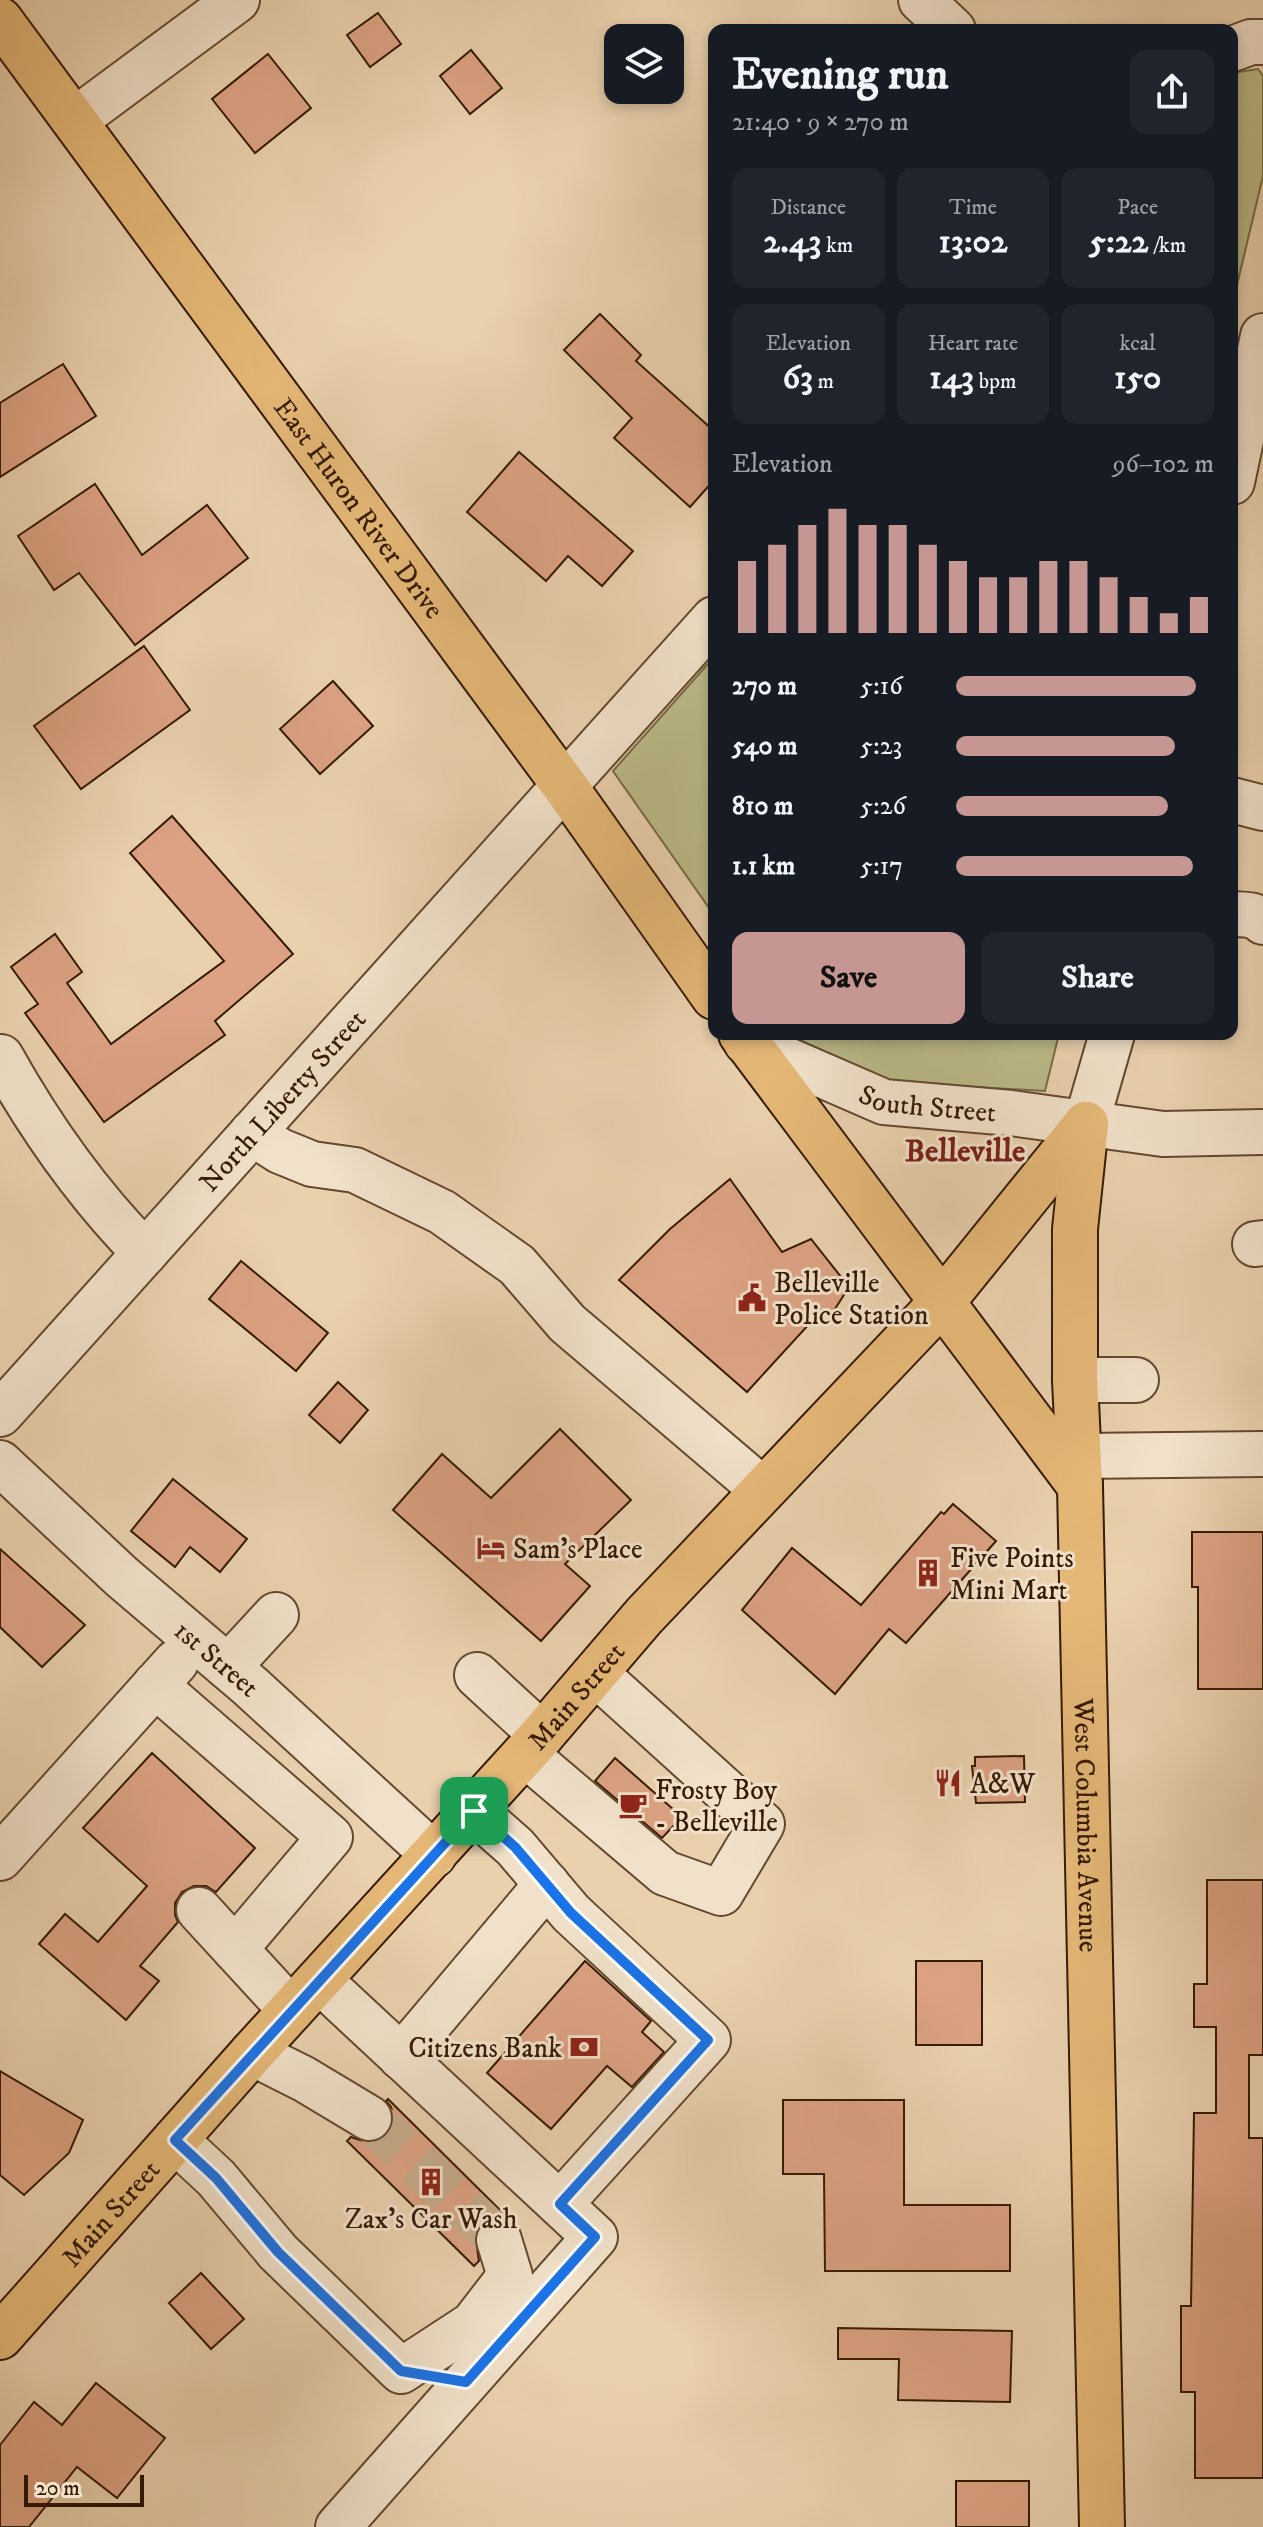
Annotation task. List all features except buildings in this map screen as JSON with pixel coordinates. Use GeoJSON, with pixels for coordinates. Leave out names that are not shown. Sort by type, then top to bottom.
{"type":"FeatureCollection","features":[{"type":"Feature","properties":{"kind":"main road","name":"East Huron River Drive"},"geometry":{"type":"LineString","coordinates":[[0,20],[564,785],[708,989]]}},
{"type":"Feature","properties":{"kind":"main road"},"geometry":{"type":"LineString","coordinates":[[744,1040],[874,1214],[1079,1471]]}},
{"type":"Feature","properties":{"kind":"main road","name":"Main Street"},"geometry":{"type":"LineString","coordinates":[[0,2337],[252,2053],[534,1745],[644,1616],[943,1301],[1086,1124]]}},
{"type":"Feature","properties":{"kind":"main road","name":"West Columbia Avenue"},"geometry":{"type":"LineString","coordinates":[[1086,1124],[1075,1229],[1075,1380],[1102,2527]]}},
{"type":"Feature","properties":{"kind":"street"},"geometry":{"type":"LineString","coordinates":[[75,120],[237,0]]}},
{"type":"Feature","properties":{"kind":"street"},"geometry":{"type":"LineString","coordinates":[[921,0],[947,24]]}},
{"type":"Feature","properties":{"kind":"street"},"geometry":{"type":"LineString","coordinates":[[1238,47],[1263,42]]}},
{"type":"Feature","properties":{"kind":"street"},"geometry":{"type":"LineString","coordinates":[[1238,454],[1263,336]]}},
{"type":"Feature","properties":{"kind":"street","name":"North Liberty Street"},"geometry":{"type":"LineString","coordinates":[[0,1414],[708,626]]}},
{"type":"Feature","properties":{"kind":"street"},"geometry":{"type":"LineString","coordinates":[[1238,802],[1263,808]]}},
{"type":"Feature","properties":{"kind":"street","name":"South Street"},"geometry":{"type":"LineString","coordinates":[[747,1040],[884,1102],[1011,1113],[1163,1134],[1263,1132]]}},
{"type":"Feature","properties":{"kind":"street"},"geometry":{"type":"LineString","coordinates":[[1086,1124],[1110,1040]]}},
{"type":"Feature","properties":{"kind":"street"},"geometry":{"type":"LineString","coordinates":[[1,1057],[32,1114],[72,1170],[109,1216],[145,1253]]}},
{"type":"Feature","properties":{"kind":"street"},"geometry":{"type":"LineString","coordinates":[[252,1133],[280,1151],[312,1164],[355,1170],[393,1186],[454,1221],[517,1265],[567,1323],[763,1490]]}},
{"type":"Feature","properties":{"kind":"street"},"geometry":{"type":"LineString","coordinates":[[1075,1380],[1136,1380]]}},
{"type":"Feature","properties":{"kind":"street"},"geometry":{"type":"LineString","coordinates":[[1079,1471],[1263,1454]]}},
{"type":"Feature","properties":{"kind":"street","name":"1st Street"},"geometry":{"type":"LineString","coordinates":[[0,1463],[122,1577],[213,1654],[434,1855]]}},
{"type":"Feature","properties":{"kind":"street"},"geometry":{"type":"LineString","coordinates":[[0,1858],[155,1685],[276,1615]]}},
{"type":"Feature","properties":{"kind":"street"},"geometry":{"type":"LineString","coordinates":[[477,1675],[534,1745],[665,1873],[721,1893],[762,1824],[596,1674]]}},
{"type":"Feature","properties":{"kind":"street"},"geometry":{"type":"LineString","coordinates":[[155,1685],[330,1837],[235,1949]]}},
{"type":"Feature","properties":{"kind":"street"},"geometry":{"type":"LineString","coordinates":[[474,1811],[515,1847],[559,1898],[708,2040],[560,2204]]}},
{"type":"Feature","properties":{"kind":"street"},"geometry":{"type":"LineString","coordinates":[[401,2057],[559,1898]]}},
{"type":"Feature","properties":{"kind":"street"},"geometry":{"type":"LineString","coordinates":[[199,1910],[235,1949],[401,2057],[595,2237],[338,2527]]}},
{"type":"Feature","properties":{"kind":"street"},"geometry":{"type":"LineString","coordinates":[[252,2053],[304,2079],[369,2118]]}},
{"type":"Feature","properties":{"kind":"street"},"geometry":{"type":"LineString","coordinates":[[175,2140],[216,2178],[278,2252],[401,2371],[466,2382]]}},
{"type":"Feature","properties":{"kind":"street"},"geometry":{"type":"LineString","coordinates":[[401,2371],[473,2324],[510,2276],[499,2240]]}},
{"type":"Feature","properties":{"kind":"green space"},"geometry":{"type":"Polygon","coordinates":[[[1258,69],[1263,76],[1263,176],[1238,281],[1238,72],[1258,69]]]}},
{"type":"Feature","properties":{"kind":"green space"},"geometry":{"type":"Polygon","coordinates":[[[708,664],[708,906],[613,771],[708,664]]]}},
{"type":"Feature","properties":{"kind":"green space"},"geometry":{"type":"Polygon","coordinates":[[[802,1040],[1058,1040],[1045,1091],[885,1082],[806,1046],[802,1040]]]}},
{"type":"Feature","properties":{"kind":"tunnel"},"geometry":{"type":"LineString","coordinates":[[369,2118],[499,2240]]}},
{"type":"Feature","properties":{"kind":"place","name":"Belleville Police Station"},"geometry":{"type":"Point","coordinates":[752,1298]}},
{"type":"Feature","properties":{"kind":"place","name":"Sam's Place"},"geometry":{"type":"Point","coordinates":[491,1548]}},
{"type":"Feature","properties":{"kind":"place","name":"Five Points Mini Mart"},"geometry":{"type":"Point","coordinates":[928,1573]}},
{"type":"Feature","properties":{"kind":"place","name":"A&W"},"geometry":{"type":"Point","coordinates":[948,1783]}},
{"type":"Feature","properties":{"kind":"place","name":"Frosty Boy - Belleville"},"geometry":{"type":"Point","coordinates":[633,1805]}},
{"type":"Feature","properties":{"kind":"place","name":"Citizens Bank"},"geometry":{"type":"Point","coordinates":[584,2047]}},
{"type":"Feature","properties":{"kind":"place","name":"Zax's Car Wash"},"geometry":{"type":"Point","coordinates":[431,2182]}},
{"type":"Feature","properties":{"kind":"district","name":"Belleville"},"geometry":{"type":"Point","coordinates":[965,1150]}},
{"type":"Feature","properties":{"kind":"route"},"geometry":{"type":"LineString","coordinates":[[474,1811],[515,1847],[571,1913],[708,2040],[560,2204],[595,2237],[466,2382],[401,2371],[278,2252],[216,2178],[175,2140],[474,1811]]}}]}
